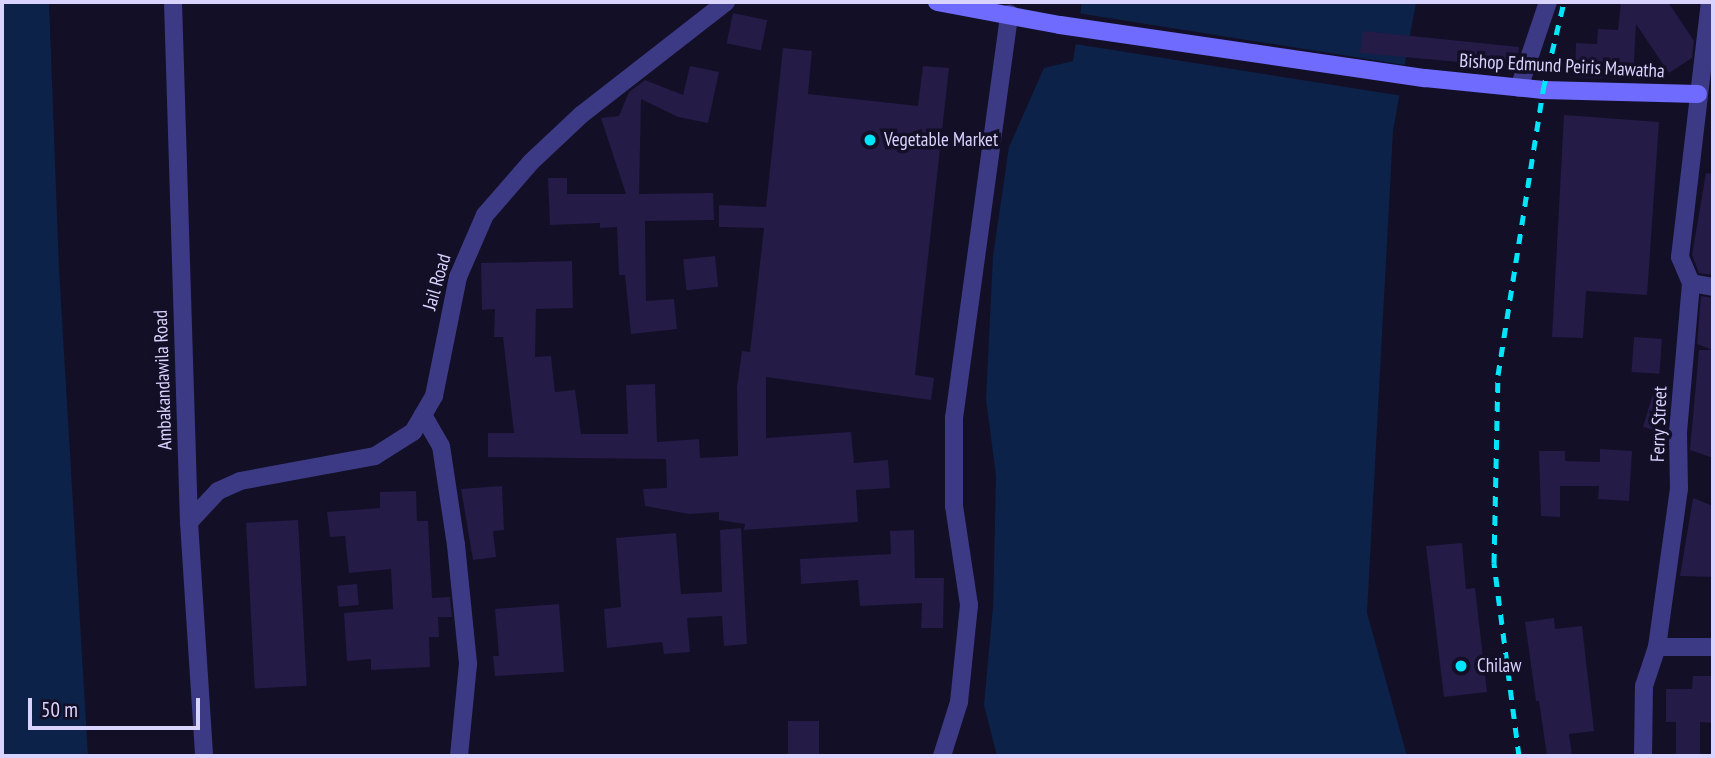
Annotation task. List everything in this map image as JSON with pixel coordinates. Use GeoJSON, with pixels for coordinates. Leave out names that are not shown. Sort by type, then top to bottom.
{"type":"FeatureCollection","features":[{"type":"Feature","properties":{"kind":"street","name":"Ambakandawila Road"},"geometry":{"type":"LineString","coordinates":[[173,2],[189,522],[204,756]]}},
{"type":"Feature","properties":{"kind":"street","name":"Jail Road"},"geometry":{"type":"LineString","coordinates":[[189,522],[218,491],[240,481],[375,456],[413,432],[440,375],[458,277],[485,215],[531,162],[581,116],[726,2]]}},
{"type":"Feature","properties":{"kind":"street","name":"Bishop Edmund Peiris Mawatha"},"geometry":{"type":"LineString","coordinates":[[937,2],[1060,25],[1425,78],[1519,88],[1705,94]]}},
{"type":"Feature","properties":{"kind":"street"},"geometry":{"type":"LineString","coordinates":[[1519,88],[1548,2]]}},
{"type":"Feature","properties":{"kind":"street","name":"Ferry Street"},"geometry":{"type":"LineString","coordinates":[[1643,756],[1644,686],[1657,647],[1679,489],[1678,432],[1691,283],[1680,257],[1705,94],[1710,2]]}},
{"type":"Feature","properties":{"kind":"street"},"geometry":{"type":"LineString","coordinates":[[942,756],[959,702],[969,605],[954,506],[954,418],[1009,14]]}},
{"type":"Feature","properties":{"kind":"street"},"geometry":{"type":"LineString","coordinates":[[1691,283],[1713,288]]}},
{"type":"Feature","properties":{"kind":"street"},"geometry":{"type":"LineString","coordinates":[[422,415],[442,446],[456,545],[468,664],[460,756]]}},
{"type":"Feature","properties":{"kind":"street"},"geometry":{"type":"LineString","coordinates":[[1657,647],[1713,647]]}},
{"type":"Feature","properties":{"kind":"water"},"geometry":{"type":"Polygon","coordinates":[[[2,2],[49,2],[59,269],[88,756],[2,756],[2,2]]]}},
{"type":"Feature","properties":{"kind":"water"},"geometry":{"type":"Polygon","coordinates":[[[1082,2],[1416,2],[1393,131],[1367,613],[1407,756],[997,756],[984,705],[993,607],[996,476],[986,399],[993,256],[1009,147],[1044,68],[1073,61],[1082,2]]]}},
{"type":"Feature","properties":{"kind":"pier"},"geometry":{"type":"Polygon","coordinates":[[[1077,13],[1408,65],[1403,96],[1072,44],[1077,13]]]}},
{"type":"Feature","properties":{"kind":"building"},"geometry":{"type":"Polygon","coordinates":[[[1621,2],[1668,2],[1694,41],[1692,58],[1669,73],[1636,24],[1633,79],[1575,77],[1576,43],[1597,44],[1598,29],[1618,30],[1621,2]]]}},
{"type":"Feature","properties":{"kind":"building"},"geometry":{"type":"Polygon","coordinates":[[[733,13],[767,20],[761,51],[727,43],[733,13]]]}},
{"type":"Feature","properties":{"kind":"building"},"geometry":{"type":"Polygon","coordinates":[[[1363,31],[1519,47],[1518,55],[1514,67],[1360,53],[1363,31]]]}},
{"type":"Feature","properties":{"kind":"building"},"geometry":{"type":"Polygon","coordinates":[[[783,48],[812,51],[808,94],[918,106],[923,66],[949,68],[915,375],[934,378],[931,400],[766,377],[766,438],[851,432],[854,463],[888,460],[890,488],[856,490],[858,522],[744,530],[745,524],[719,520],[719,512],[689,514],[645,506],[643,489],[667,488],[666,459],[488,457],[488,433],[514,433],[503,337],[494,337],[495,309],[482,310],[481,263],[572,261],[573,308],[536,309],[535,357],[551,356],[555,392],[575,390],[581,434],[628,434],[626,385],[655,384],[657,442],[699,439],[700,458],[738,456],[737,387],[742,351],[750,352],[764,228],[719,227],[719,205],[766,207],[783,48]]]}},
{"type":"Feature","properties":{"kind":"building"},"geometry":{"type":"Polygon","coordinates":[[[690,66],[719,72],[708,123],[678,117],[641,99],[639,194],[713,193],[714,220],[645,221],[646,301],[674,299],[677,329],[631,334],[625,275],[619,275],[617,227],[600,228],[600,223],[550,225],[548,178],[567,178],[567,194],[626,194],[601,118],[619,116],[629,92],[645,80],[683,95],[690,66]]]}},
{"type":"Feature","properties":{"kind":"building"},"geometry":{"type":"Polygon","coordinates":[[[1564,115],[1659,122],[1647,295],[1586,291],[1583,338],[1552,337],[1564,115]]]}},
{"type":"Feature","properties":{"kind":"building"},"geometry":{"type":"Polygon","coordinates":[[[1706,173],[1713,174],[1713,275],[1699,273],[1692,255],[1706,173]]]}},
{"type":"Feature","properties":{"kind":"building"},"geometry":{"type":"Polygon","coordinates":[[[715,256],[718,287],[686,290],[683,259],[715,256]]]}},
{"type":"Feature","properties":{"kind":"building"},"geometry":{"type":"Polygon","coordinates":[[[1701,296],[1713,298],[1713,350],[1697,344],[1701,296]]]}},
{"type":"Feature","properties":{"kind":"building"},"geometry":{"type":"Polygon","coordinates":[[[1634,337],[1662,339],[1659,374],[1632,372],[1634,337]]]}},
{"type":"Feature","properties":{"kind":"building"},"geometry":{"type":"Polygon","coordinates":[[[1699,350],[1713,350],[1713,458],[1690,450],[1699,350]]]}},
{"type":"Feature","properties":{"kind":"building"},"geometry":{"type":"Polygon","coordinates":[[[1653,394],[1670,398],[1667,433],[1643,427],[1653,394]]]}},
{"type":"Feature","properties":{"kind":"building"},"geometry":{"type":"Polygon","coordinates":[[[1600,449],[1632,451],[1629,501],[1598,499],[1599,486],[1560,486],[1560,517],[1541,516],[1539,451],[1565,451],[1565,461],[1600,462],[1600,449]]]}},
{"type":"Feature","properties":{"kind":"building"},"geometry":{"type":"Polygon","coordinates":[[[502,486],[504,530],[493,531],[496,557],[473,560],[461,489],[502,486]]]}},
{"type":"Feature","properties":{"kind":"building"},"geometry":{"type":"Polygon","coordinates":[[[416,491],[417,521],[428,521],[432,598],[450,597],[452,617],[438,617],[439,637],[429,637],[430,667],[371,670],[371,659],[347,661],[344,613],[393,609],[391,569],[349,573],[345,536],[330,537],[327,512],[380,508],[380,492],[416,491]]]}},
{"type":"Feature","properties":{"kind":"building"},"geometry":{"type":"Polygon","coordinates":[[[1693,498],[1713,506],[1713,577],[1680,576],[1693,498]]]}},
{"type":"Feature","properties":{"kind":"building"},"geometry":{"type":"Polygon","coordinates":[[[298,520],[307,686],[255,688],[246,523],[298,520]]]}},
{"type":"Feature","properties":{"kind":"building"},"geometry":{"type":"Polygon","coordinates":[[[741,528],[747,644],[724,646],[722,616],[687,618],[690,652],[664,654],[662,642],[607,648],[604,609],[621,607],[616,538],[676,533],[681,594],[722,592],[720,530],[741,528]]]}},
{"type":"Feature","properties":{"kind":"building"},"geometry":{"type":"Polygon","coordinates":[[[914,530],[915,578],[944,578],[943,628],[921,628],[922,603],[860,606],[858,580],[801,584],[800,559],[891,554],[890,531],[914,530]]]}},
{"type":"Feature","properties":{"kind":"building"},"geometry":{"type":"Polygon","coordinates":[[[1462,543],[1466,589],[1475,588],[1487,692],[1444,697],[1426,546],[1462,543]]]}},
{"type":"Feature","properties":{"kind":"building"},"geometry":{"type":"Polygon","coordinates":[[[357,584],[359,605],[339,607],[337,586],[357,584]]]}},
{"type":"Feature","properties":{"kind":"building"},"geometry":{"type":"Polygon","coordinates":[[[559,604],[564,672],[495,676],[493,656],[499,656],[495,609],[559,604]]]}},
{"type":"Feature","properties":{"kind":"building"},"geometry":{"type":"Polygon","coordinates":[[[1554,618],[1555,629],[1582,626],[1594,731],[1569,734],[1572,756],[1547,756],[1525,622],[1554,618]]]}},
{"type":"Feature","properties":{"kind":"building"},"geometry":{"type":"Polygon","coordinates":[[[1693,676],[1713,676],[1713,723],[1700,722],[1700,756],[1676,756],[1676,722],[1666,722],[1666,689],[1692,689],[1693,676]]]}},
{"type":"Feature","properties":{"kind":"building"},"geometry":{"type":"Polygon","coordinates":[[[788,721],[819,721],[819,756],[788,756],[788,721]]]}},
{"type":"Feature","properties":{"kind":"railway"},"geometry":{"type":"LineString","coordinates":[[1519,756],[1494,563],[1498,375],[1543,90],[1564,2]]}},
{"type":"Feature","properties":{"kind":"place","name":"Vegetable Market"},"geometry":{"type":"Point","coordinates":[870,140]}},
{"type":"Feature","properties":{"kind":"place","name":"Chilaw"},"geometry":{"type":"Point","coordinates":[1461,666]}}]}
